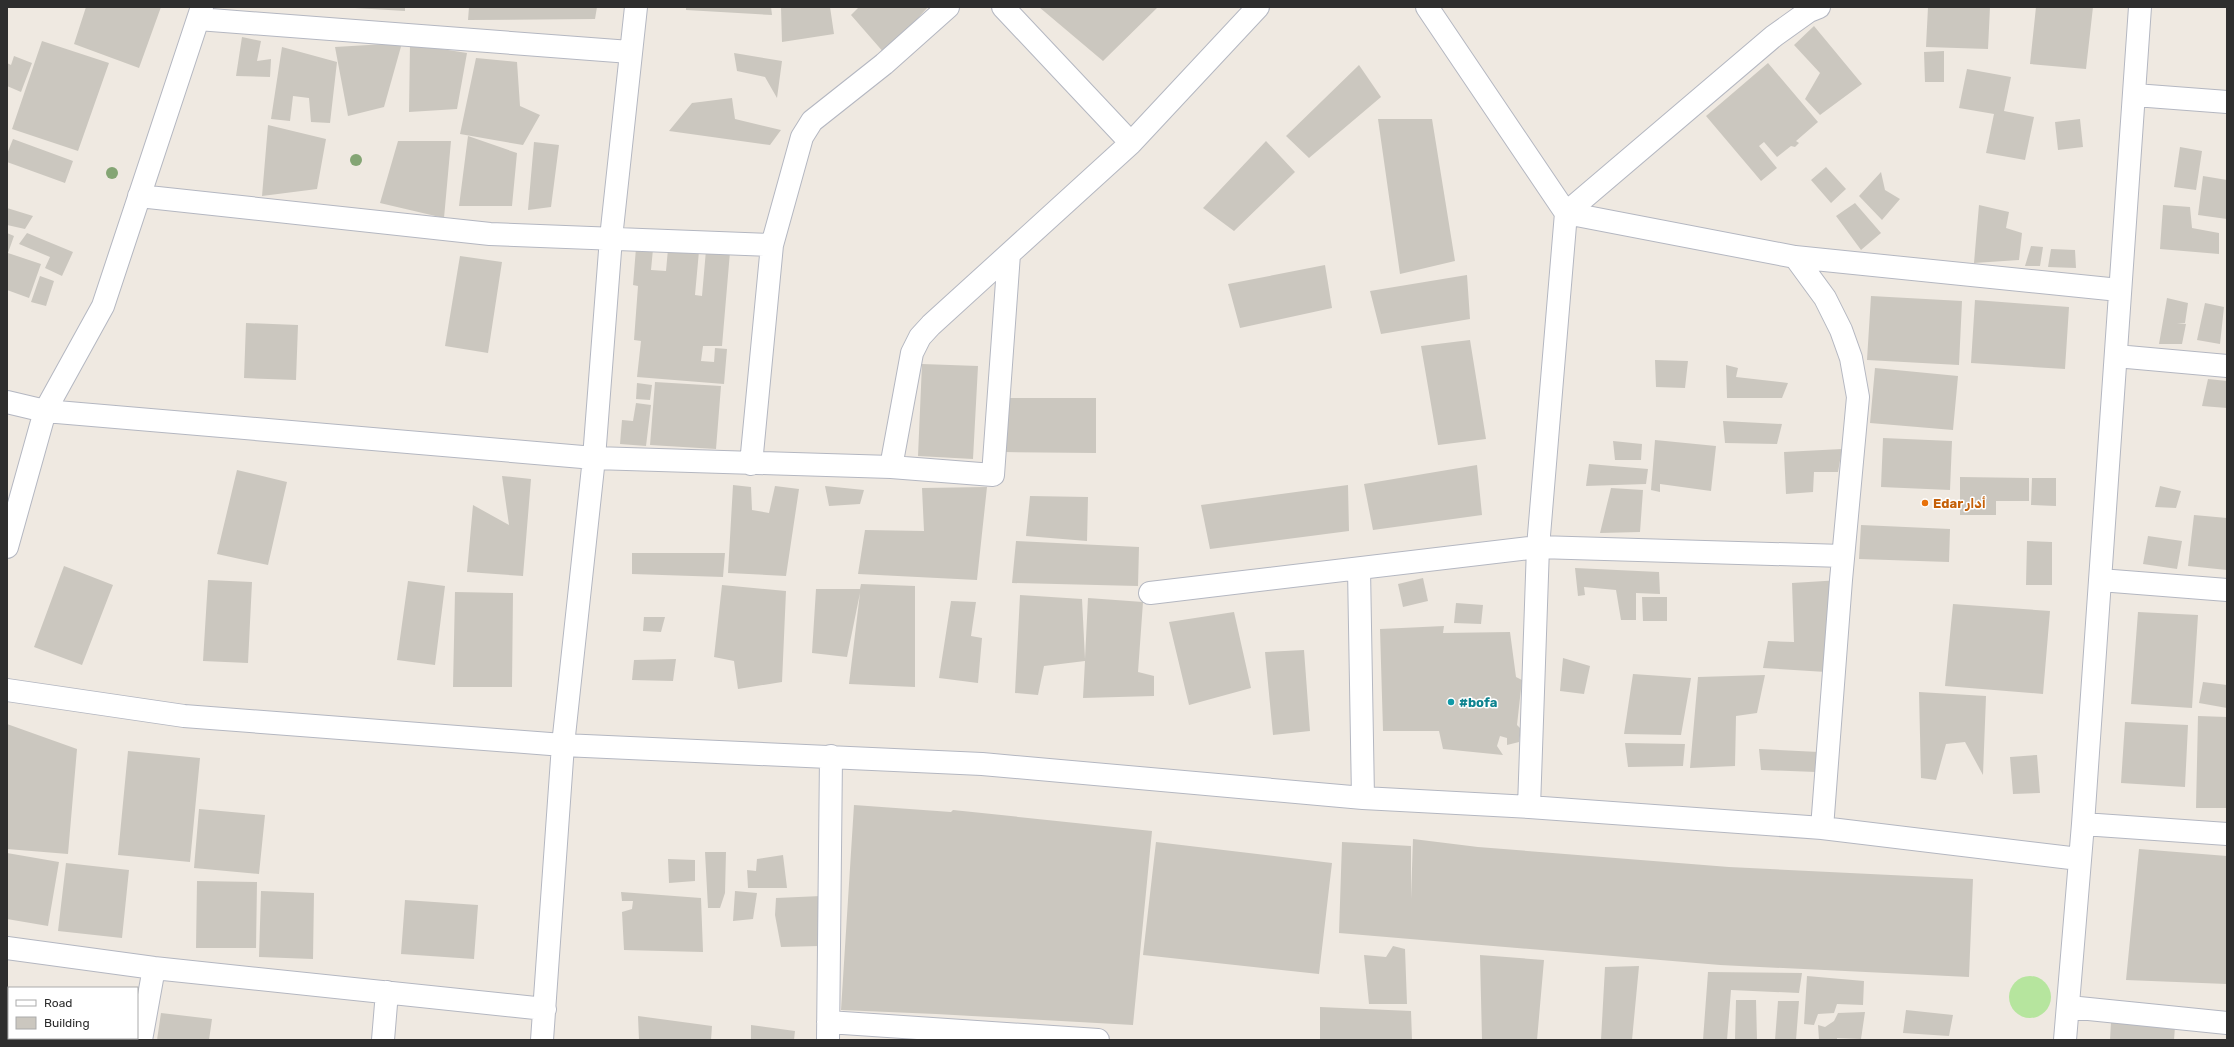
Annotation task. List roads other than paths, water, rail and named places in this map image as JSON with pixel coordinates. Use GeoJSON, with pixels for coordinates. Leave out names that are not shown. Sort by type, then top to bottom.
{"type":"FeatureCollection","features":[{"type":"Feature","properties":{"kind":"street"},"geometry":{"type":"LineString","coordinates":[[542,1040],[563,745],[594,458],[611,238],[636,7]]}},
{"type":"Feature","properties":{"kind":"street"},"geometry":{"type":"LineString","coordinates":[[751,464],[772,245],[802,137],[812,121],[884,64],[948,7]]}},
{"type":"Feature","properties":{"kind":"street"},"geometry":{"type":"LineString","coordinates":[[1003,7],[1131,143]]}},
{"type":"Feature","properties":{"kind":"street"},"geometry":{"type":"LineString","coordinates":[[891,468],[912,353],[920,337],[931,325],[1131,143],[1258,7]]}},
{"type":"Feature","properties":{"kind":"street"},"geometry":{"type":"LineString","coordinates":[[1427,7],[1566,213],[1538,547],[1529,807]]}},
{"type":"Feature","properties":{"kind":"street"},"geometry":{"type":"LineString","coordinates":[[1566,213],[1774,36],[1819,7]]}},
{"type":"Feature","properties":{"kind":"street"},"geometry":{"type":"LineString","coordinates":[[2065,1040],[2069,1007],[2083,824],[2116,356],[2119,290],[2135,95],[2140,7]]}},
{"type":"Feature","properties":{"kind":"street"},"geometry":{"type":"LineString","coordinates":[[7,547],[45,411],[103,306],[200,13],[630,52]]}},
{"type":"Feature","properties":{"kind":"street"},"geometry":{"type":"LineString","coordinates":[[2135,95],[2227,102]]}},
{"type":"Feature","properties":{"kind":"street"},"geometry":{"type":"LineString","coordinates":[[139,196],[490,234],[772,245]]}},
{"type":"Feature","properties":{"kind":"street"},"geometry":{"type":"LineString","coordinates":[[1566,213],[1795,257],[2119,290]]}},
{"type":"Feature","properties":{"kind":"street"},"geometry":{"type":"LineString","coordinates":[[7,402],[45,411],[594,458],[891,468],[994,475],[1009,254]]}},
{"type":"Feature","properties":{"kind":"street"},"geometry":{"type":"LineString","coordinates":[[1795,257],[1825,298],[1841,330],[1852,358],[1858,397],[1843,556],[1822,828]]}},
{"type":"Feature","properties":{"kind":"street"},"geometry":{"type":"LineString","coordinates":[[2116,356],[2227,366]]}},
{"type":"Feature","properties":{"kind":"street"},"geometry":{"type":"LineString","coordinates":[[1150,593],[1538,547],[1843,556]]}},
{"type":"Feature","properties":{"kind":"street"},"geometry":{"type":"LineString","coordinates":[[1359,569],[1363,798]]}},
{"type":"Feature","properties":{"kind":"street"},"geometry":{"type":"LineString","coordinates":[[2100,580],[2227,590]]}},
{"type":"Feature","properties":{"kind":"street"},"geometry":{"type":"LineString","coordinates":[[7,690],[184,716],[563,745],[982,764],[1363,798],[1529,807],[1822,828],[2080,859]]}},
{"type":"Feature","properties":{"kind":"street"},"geometry":{"type":"LineString","coordinates":[[831,756],[828,1031],[1098,1040]]}},
{"type":"Feature","properties":{"kind":"street"},"geometry":{"type":"LineString","coordinates":[[2083,824],[2227,834]]}},
{"type":"Feature","properties":{"kind":"street"},"geometry":{"type":"LineString","coordinates":[[7,948],[154,968],[545,1009]]}},
{"type":"Feature","properties":{"kind":"street"},"geometry":{"type":"LineString","coordinates":[[141,1040],[154,968]]}},
{"type":"Feature","properties":{"kind":"street"},"geometry":{"type":"LineString","coordinates":[[383,1040],[387,992]]}},
{"type":"Feature","properties":{"kind":"street"},"geometry":{"type":"LineString","coordinates":[[2069,1007],[2227,1022]]}},
{"type":"Feature","properties":{"kind":"place","name":"Edar أدار"},"geometry":{"type":"Point","coordinates":[1925,503]}},
{"type":"Feature","properties":{"kind":"place","name":"#bofa"},"geometry":{"type":"Point","coordinates":[1451,702]}}]}
